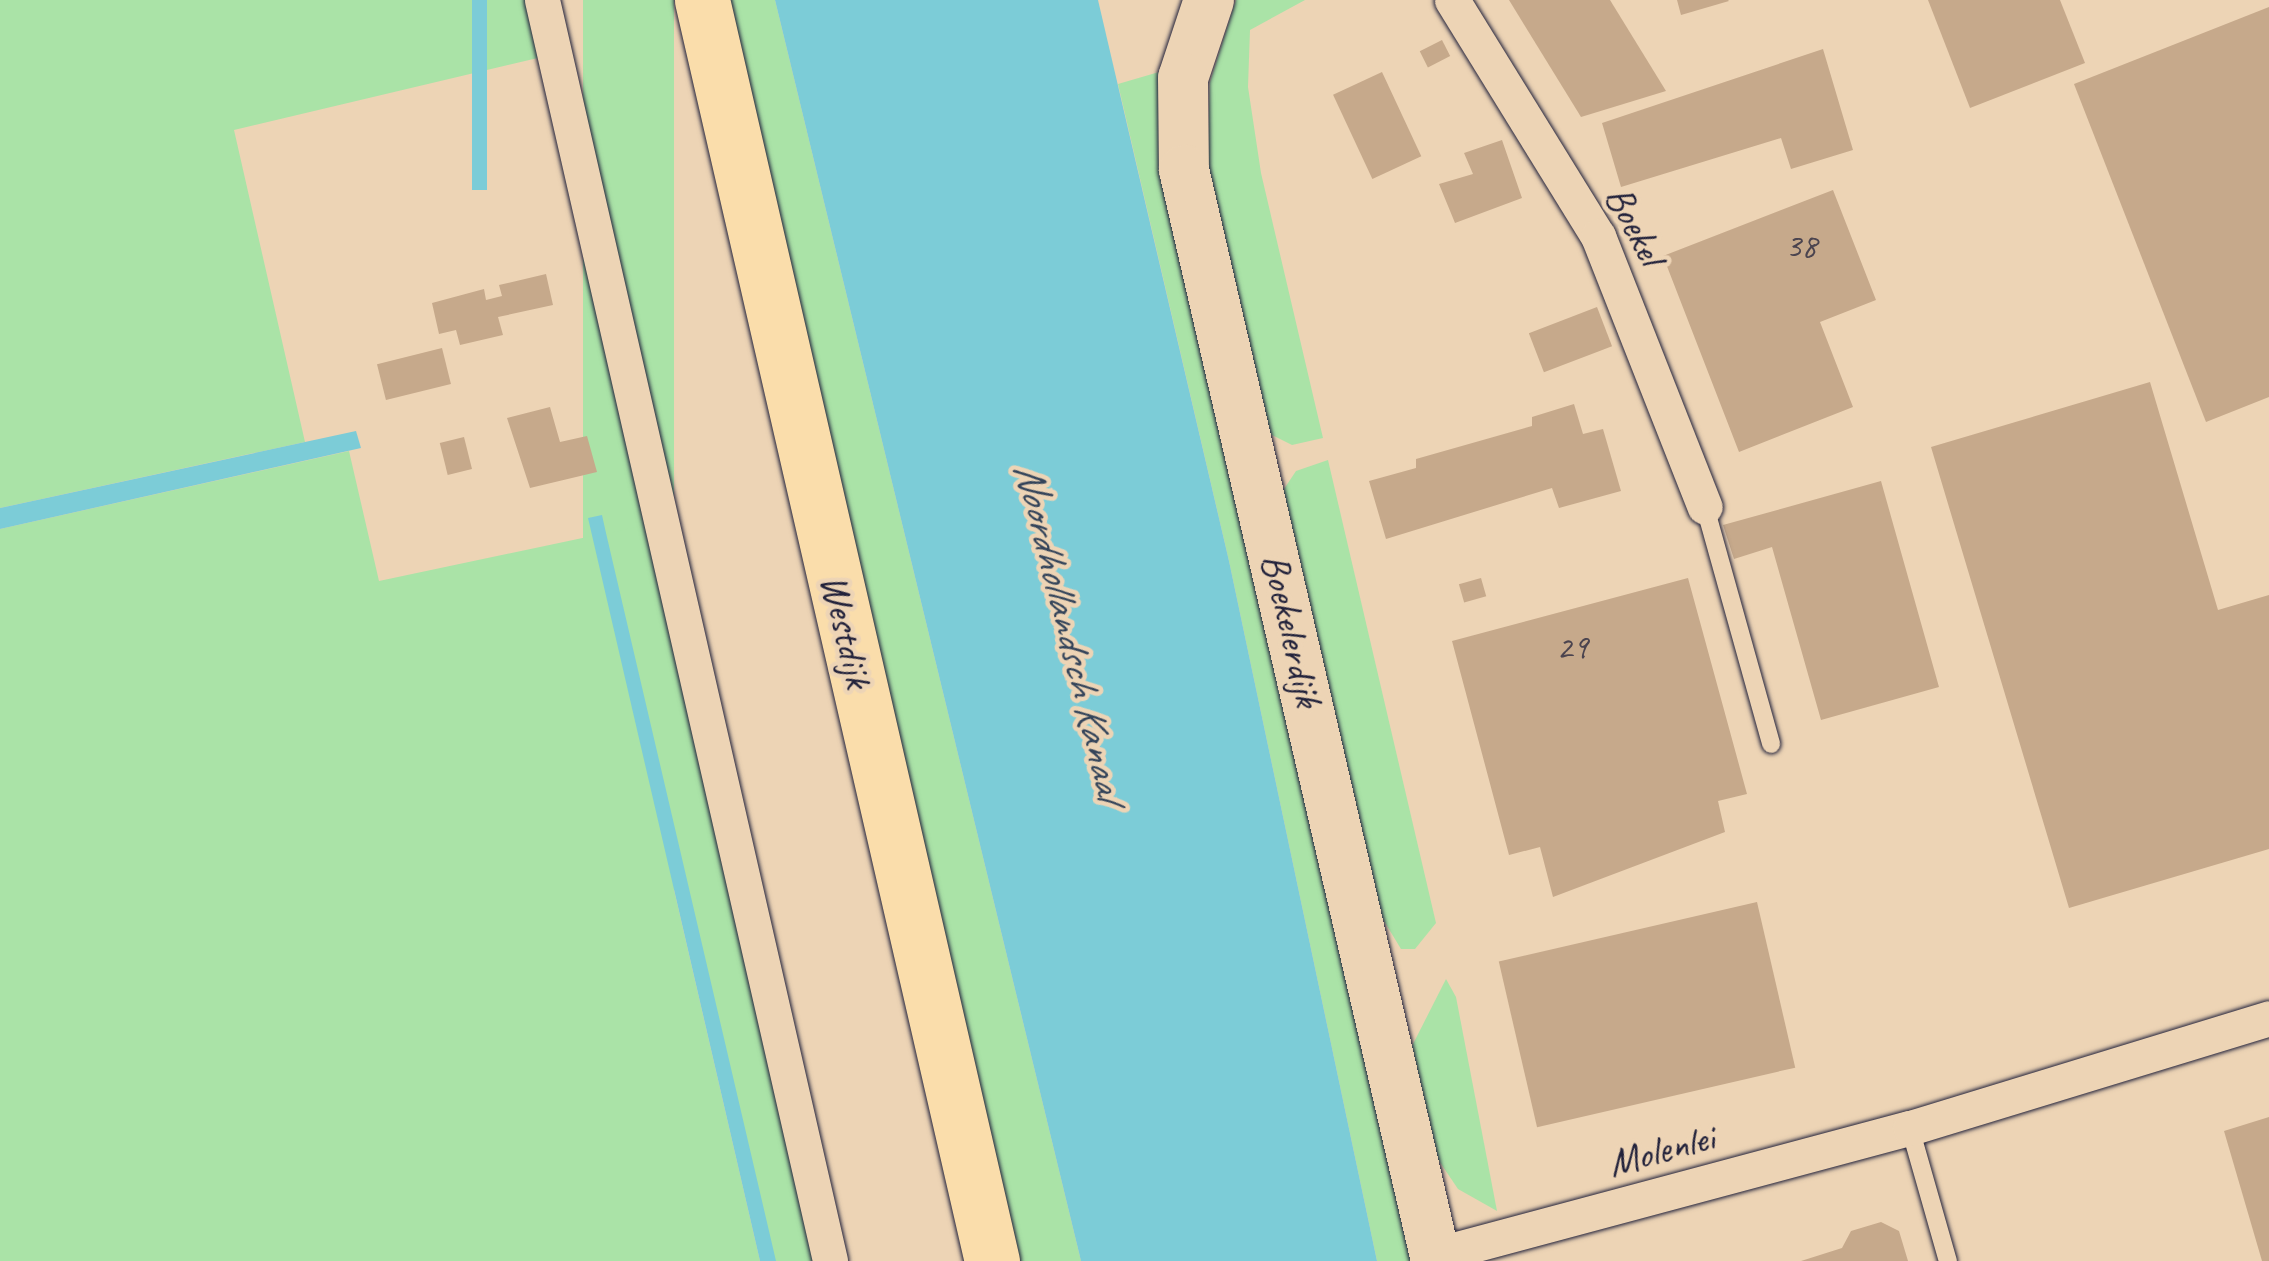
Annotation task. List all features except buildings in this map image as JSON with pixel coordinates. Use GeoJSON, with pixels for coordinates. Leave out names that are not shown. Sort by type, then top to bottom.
{"type":"FeatureCollection","features":[{"type":"Feature","properties":{"kind":"main road","name":"Westdijk"},"geometry":{"type":"LineString","coordinates":[[702,0],[992,1261]]}},
{"type":"Feature","properties":{"kind":"street"},"geometry":{"type":"LineString","coordinates":[[542,0],[830,1261]]}},
{"type":"Feature","properties":{"kind":"street","name":"Boekelerdijk"},"geometry":{"type":"LineString","coordinates":[[1209,0],[1183,78],[1184,170],[1435,1258]]}},
{"type":"Feature","properties":{"kind":"street","name":"Boekel"},"geometry":{"type":"LineString","coordinates":[[1452,0],[1598,236],[1705,507]]}},
{"type":"Feature","properties":{"kind":"street","name":"Molenlei"},"geometry":{"type":"LineString","coordinates":[[1435,1258],[1910,1128],[2269,1018]]}},
{"type":"Feature","properties":{"kind":"lane"},"geometry":{"type":"LineString","coordinates":[[1705,507],[1771,744]]}},
{"type":"Feature","properties":{"kind":"lane"},"geometry":{"type":"LineString","coordinates":[[1910,1128],[1948,1261]]}},
{"type":"Feature","properties":{"kind":"green space"},"geometry":{"type":"Polygon","coordinates":[[[0,0],[529,0],[542,57],[234,130],[305,442],[0,508],[0,0]]]}},
{"type":"Feature","properties":{"kind":"green space"},"geometry":{"type":"Polygon","coordinates":[[[583,0],[674,0],[674,1261],[583,1261],[583,0]]]}},
{"type":"Feature","properties":{"kind":"green space"},"geometry":{"type":"Polygon","coordinates":[[[728,0],[775,0],[1081,1261],[1020,1261],[728,0]]]}},
{"type":"Feature","properties":{"kind":"green space"},"geometry":{"type":"Polygon","coordinates":[[[1236,0],[1305,0],[1250,30],[1248,87],[1261,173],[1323,438],[1292,445],[1268,433],[1207,169],[1210,82],[1236,0]]]}},
{"type":"Feature","properties":{"kind":"green space"},"geometry":{"type":"Polygon","coordinates":[[[1159,72],[1413,1261],[1377,1261],[1229,561],[1118,84],[1159,72]]]}},
{"type":"Feature","properties":{"kind":"green space"},"geometry":{"type":"Polygon","coordinates":[[[349,451],[379,581],[592,536],[760,1261],[0,1261],[0,529],[349,451]]]}},
{"type":"Feature","properties":{"kind":"green space"},"geometry":{"type":"Polygon","coordinates":[[[1328,460],[1436,923],[1415,949],[1401,949],[1381,916],[1282,492],[1296,471],[1328,460]]]}},
{"type":"Feature","properties":{"kind":"green space"},"geometry":{"type":"Polygon","coordinates":[[[645,525],[815,1261],[774,1261],[606,534],[645,525]]]}},
{"type":"Feature","properties":{"kind":"green space"},"geometry":{"type":"Polygon","coordinates":[[[1446,979],[1456,997],[1497,1211],[1458,1189],[1431,1149],[1410,1050],[1446,979]]]}},
{"type":"Feature","properties":{"kind":"water"},"geometry":{"type":"Polygon","coordinates":[[[472,0],[487,0],[487,190],[472,190],[472,0]]]}},
{"type":"Feature","properties":{"kind":"water","name":"Noordhollandsch Kanaal"},"geometry":{"type":"Polygon","coordinates":[[[775,0],[1098,0],[1229,561],[1377,1261],[1081,1261],[775,0]]]}},
{"type":"Feature","properties":{"kind":"water"},"geometry":{"type":"Polygon","coordinates":[[[356,431],[361,448],[0,529],[0,508],[356,431]]]}},
{"type":"Feature","properties":{"kind":"water"},"geometry":{"type":"Polygon","coordinates":[[[602,515],[776,1261],[760,1261],[588,518],[602,515]]]}}]}
